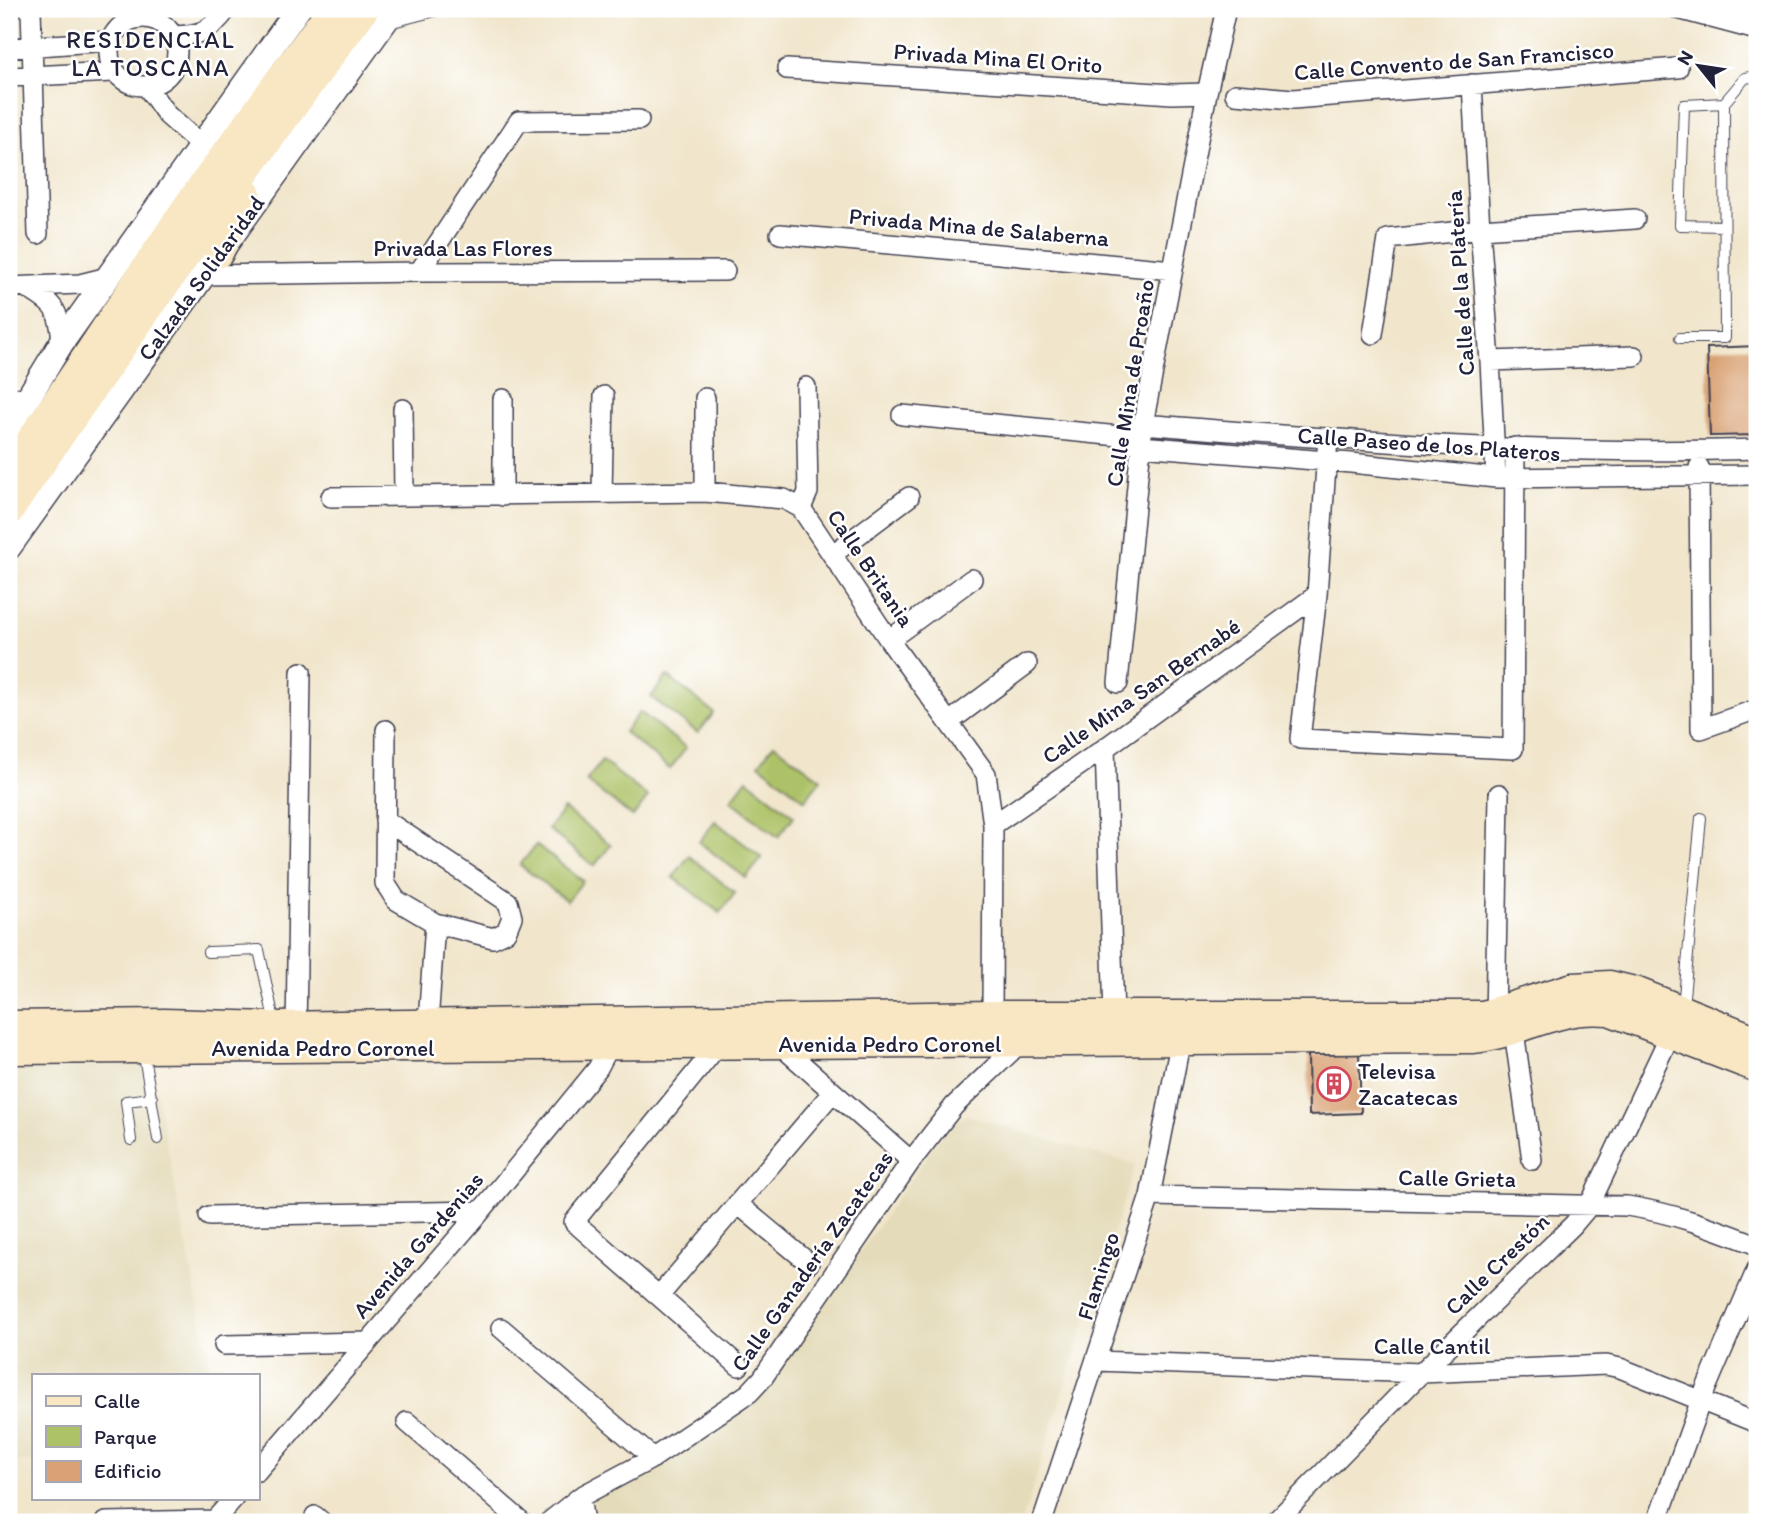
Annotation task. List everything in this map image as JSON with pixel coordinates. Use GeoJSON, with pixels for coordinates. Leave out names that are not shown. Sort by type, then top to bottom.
{"type":"FeatureCollection","features":[{"type":"Feature","properties":{"kind":"main road","name":"Calzada Solidaridad"},"geometry":{"type":"LineString","coordinates":[[9,471],[174,205],[206,160],[331,9]]}},
{"type":"Feature","properties":{"kind":"main road","name":"Calzada Solidaridad"},"geometry":{"type":"LineString","coordinates":[[9,512],[86,396],[278,128],[380,14]]}},
{"type":"Feature","properties":{"kind":"main road"},"geometry":{"type":"LineString","coordinates":[[219,253],[278,128]]}},
{"type":"Feature","properties":{"kind":"main road"},"geometry":{"type":"LineString","coordinates":[[9,438],[40,423]]}},
{"type":"Feature","properties":{"kind":"main road","name":"Avenida Pedro Coronel"},"geometry":{"type":"LineString","coordinates":[[9,1025],[164,1023],[286,1037],[609,1047],[1181,1039],[1310,1027],[1483,1016],[1501,1026],[1550,993],[1591,985],[1610,985],[1635,990],[1677,1022],[1757,1068]]}},
{"type":"Feature","properties":{"kind":"main road","name":"Avenida Pedro Coronel"},"geometry":{"type":"LineString","coordinates":[[9,1050],[142,1049],[428,1023],[1114,1015],[1310,1027]]}},
{"type":"Feature","properties":{"kind":"main road","name":"Avenida Pedro Coronel"},"geometry":{"type":"LineString","coordinates":[[1677,1022],[1757,1040]]}},
{"type":"Feature","properties":{"kind":"street"},"geometry":{"type":"LineString","coordinates":[[31,9],[38,234]]}},
{"type":"Feature","properties":{"kind":"street"},"geometry":{"type":"LineString","coordinates":[[173,36],[199,35],[220,19],[227,9]]}},
{"type":"Feature","properties":{"kind":"street"},"geometry":{"type":"LineString","coordinates":[[147,87],[167,115],[192,137],[206,160],[298,9]]}},
{"type":"Feature","properties":{"kind":"street","name":"Calle Mina de Proaño"},"geometry":{"type":"LineString","coordinates":[[1118,683],[1143,424],[1207,93],[1226,9]]}},
{"type":"Feature","properties":{"kind":"street"},"geometry":{"type":"LineString","coordinates":[[1678,9],[1757,30]]}},
{"type":"Feature","properties":{"kind":"street","name":"Calzada Solidaridad"},"geometry":{"type":"LineString","coordinates":[[9,547],[219,253],[380,14]]}},
{"type":"Feature","properties":{"kind":"street"},"geometry":{"type":"LineString","coordinates":[[140,18],[159,22],[173,36],[177,52],[174,68],[163,80],[147,87],[129,84],[114,72],[108,57],[110,41],[122,25],[140,18]]}},
{"type":"Feature","properties":{"kind":"street"},"geometry":{"type":"LineString","coordinates":[[9,48],[110,41]]}},
{"type":"Feature","properties":{"kind":"street","name":"Calle Convento de San Francisco"},"geometry":{"type":"LineString","coordinates":[[1235,94],[1293,99],[1678,68]]}},
{"type":"Feature","properties":{"kind":"street","name":"Privada Mina El Orito"},"geometry":{"type":"LineString","coordinates":[[786,69],[1172,94],[1207,93]]}},
{"type":"Feature","properties":{"kind":"street"},"geometry":{"type":"LineString","coordinates":[[9,77],[114,72]]}},
{"type":"Feature","properties":{"kind":"street","name":"Calle de la Platería"},"geometry":{"type":"LineString","coordinates":[[1317,595],[1300,739],[1513,749],[1505,447],[1490,361],[1472,84]]}},
{"type":"Feature","properties":{"kind":"street"},"geometry":{"type":"LineString","coordinates":[[419,272],[519,121],[639,120]]}},
{"type":"Feature","properties":{"kind":"street"},"geometry":{"type":"LineString","coordinates":[[9,429],[19,393],[62,342],[108,277],[174,205]]}},
{"type":"Feature","properties":{"kind":"street"},"geometry":{"type":"LineString","coordinates":[[1373,334],[1388,239],[1480,229],[1635,219]]}},
{"type":"Feature","properties":{"kind":"street","name":"Privada Mina de Salaberna"},"geometry":{"type":"LineString","coordinates":[[780,234],[1173,270]]}},
{"type":"Feature","properties":{"kind":"street","name":"Privada Las Flores"},"geometry":{"type":"LineString","coordinates":[[202,275],[725,271]]}},
{"type":"Feature","properties":{"kind":"street"},"geometry":{"type":"LineString","coordinates":[[17,287],[80,284],[108,277]]}},
{"type":"Feature","properties":{"kind":"street"},"geometry":{"type":"LineString","coordinates":[[17,287],[43,297],[56,310],[61,321],[62,342]]}},
{"type":"Feature","properties":{"kind":"street"},"geometry":{"type":"LineString","coordinates":[[1490,361],[1634,356]]}},
{"type":"Feature","properties":{"kind":"street"},"geometry":{"type":"LineString","coordinates":[[802,508],[808,492],[806,387]]}},
{"type":"Feature","properties":{"kind":"street"},"geometry":{"type":"LineString","coordinates":[[602,493],[604,396]]}},
{"type":"Feature","properties":{"kind":"street"},"geometry":{"type":"LineString","coordinates":[[705,398],[705,492]]}},
{"type":"Feature","properties":{"kind":"street"},"geometry":{"type":"LineString","coordinates":[[503,399],[503,496]]}},
{"type":"Feature","properties":{"kind":"street"},"geometry":{"type":"LineString","coordinates":[[403,410],[404,495]]}},
{"type":"Feature","properties":{"kind":"street"},"geometry":{"type":"LineString","coordinates":[[902,415],[1119,436],[1140,446]]}},
{"type":"Feature","properties":{"kind":"street"},"geometry":{"type":"LineString","coordinates":[[1119,436],[1143,424]]}},
{"type":"Feature","properties":{"kind":"street","name":"Calle Paseo de los Plateros"},"geometry":{"type":"LineString","coordinates":[[1143,424],[1328,438],[1505,447],[1699,451],[1757,449]]}},
{"type":"Feature","properties":{"kind":"street"},"geometry":{"type":"LineString","coordinates":[[1317,595],[1328,438]]}},
{"type":"Feature","properties":{"kind":"street","name":"Calle Paseo de los Plateros"},"geometry":{"type":"LineString","coordinates":[[1140,446],[1506,479],[1757,475]]}},
{"type":"Feature","properties":{"kind":"street"},"geometry":{"type":"LineString","coordinates":[[1699,451],[1701,729],[1757,709]]}},
{"type":"Feature","properties":{"kind":"street","name":"Calle Britania"},"geometry":{"type":"LineString","coordinates":[[331,496],[705,492],[784,499],[802,508],[889,640],[986,774],[993,825],[992,1015]]}},
{"type":"Feature","properties":{"kind":"street"},"geometry":{"type":"LineString","coordinates":[[832,554],[909,496]]}},
{"type":"Feature","properties":{"kind":"street"},"geometry":{"type":"LineString","coordinates":[[889,640],[972,579]]}},
{"type":"Feature","properties":{"kind":"street","name":"Calle Mina San Bernabé"},"geometry":{"type":"LineString","coordinates":[[993,825],[1317,595]]}},
{"type":"Feature","properties":{"kind":"street"},"geometry":{"type":"LineString","coordinates":[[949,722],[1027,664]]}},
{"type":"Feature","properties":{"kind":"street"},"geometry":{"type":"LineString","coordinates":[[286,1037],[301,672]]}},
{"type":"Feature","properties":{"kind":"street"},"geometry":{"type":"LineString","coordinates":[[385,820],[508,902],[512,916],[506,932],[493,938],[435,923],[396,900],[385,883],[385,820],[386,730]]}},
{"type":"Feature","properties":{"kind":"street"},"geometry":{"type":"LineString","coordinates":[[1105,748],[1114,1015]]}},
{"type":"Feature","properties":{"kind":"street"},"geometry":{"type":"LineString","coordinates":[[1499,794],[1501,1026],[1532,1160]]}},
{"type":"Feature","properties":{"kind":"street"},"geometry":{"type":"LineString","coordinates":[[428,1023],[435,923]]}},
{"type":"Feature","properties":{"kind":"street"},"geometry":{"type":"LineString","coordinates":[[766,1018],[779,1044],[911,1161]]}},
{"type":"Feature","properties":{"kind":"street","name":"Calle Crestón"},"geometry":{"type":"LineString","coordinates":[[1275,1522],[1589,1206],[1677,1022]]}},
{"type":"Feature","properties":{"kind":"street","name":"Flamingo"},"geometry":{"type":"LineString","coordinates":[[1042,1522],[1150,1196],[1181,1039]]}},
{"type":"Feature","properties":{"kind":"street","name":"Calle Ganadería Zacatecas"},"geometry":{"type":"LineString","coordinates":[[549,1522],[580,1497],[653,1458],[749,1393],[762,1379],[911,1161],[954,1106],[1020,1043]]}},
{"type":"Feature","properties":{"kind":"street"},"geometry":{"type":"LineString","coordinates":[[719,1044],[574,1222],[739,1366]]}},
{"type":"Feature","properties":{"kind":"street","name":"Avenida Gardenias"},"geometry":{"type":"LineString","coordinates":[[259,1469],[481,1211],[598,1068],[609,1047]]}},
{"type":"Feature","properties":{"kind":"street"},"geometry":{"type":"LineString","coordinates":[[659,1296],[832,1093]]}},
{"type":"Feature","properties":{"kind":"street","name":"Calle Grieta"},"geometry":{"type":"LineString","coordinates":[[1150,1196],[1627,1206],[1664,1212],[1757,1245]]}},
{"type":"Feature","properties":{"kind":"street"},"geometry":{"type":"LineString","coordinates":[[739,1205],[809,1263]]}},
{"type":"Feature","properties":{"kind":"street"},"geometry":{"type":"LineString","coordinates":[[209,1216],[481,1211]]}},
{"type":"Feature","properties":{"kind":"street"},"geometry":{"type":"LineString","coordinates":[[1657,1522],[1701,1400],[1757,1269]]}},
{"type":"Feature","properties":{"kind":"street"},"geometry":{"type":"LineString","coordinates":[[501,1328],[653,1458]]}},
{"type":"Feature","properties":{"kind":"street"},"geometry":{"type":"LineString","coordinates":[[223,1345],[367,1342]]}},
{"type":"Feature","properties":{"kind":"street","name":"Calle Cantil"},"geometry":{"type":"LineString","coordinates":[[1096,1361],[1421,1373],[1606,1365],[1620,1368],[1757,1423]]}},
{"type":"Feature","properties":{"kind":"street"},"geometry":{"type":"LineString","coordinates":[[407,1422],[523,1522]]}},
{"type":"Feature","properties":{"kind":"street"},"geometry":{"type":"LineString","coordinates":[[580,1497],[584,1522]]}},
{"type":"Feature","properties":{"kind":"street"},"geometry":{"type":"LineString","coordinates":[[106,1522],[214,1521],[232,1500]]}},
{"type":"Feature","properties":{"kind":"lane"},"geometry":{"type":"LineString","coordinates":[[380,14],[443,9]]}},
{"type":"Feature","properties":{"kind":"lane"},"geometry":{"type":"LineString","coordinates":[[1680,338],[1725,338],[1724,103],[1745,78],[1757,76]]}},
{"type":"Feature","properties":{"kind":"lane"},"geometry":{"type":"LineString","coordinates":[[1724,103],[1684,105],[1680,225],[1724,226]]}},
{"type":"Feature","properties":{"kind":"lane"},"geometry":{"type":"LineString","coordinates":[[1677,1022],[1701,818]]}},
{"type":"Feature","properties":{"kind":"lane"},"geometry":{"type":"LineString","coordinates":[[208,952],[259,950],[286,1037]]}},
{"type":"Feature","properties":{"kind":"lane"},"geometry":{"type":"LineString","coordinates":[[142,1049],[158,1139]]}},
{"type":"Feature","properties":{"kind":"lane"},"geometry":{"type":"LineString","coordinates":[[131,1140],[126,1101],[152,1098]]}},
{"type":"Feature","properties":{"kind":"shaded area"},"geometry":{"type":"Polygon","coordinates":[[[150,1059],[212,1374],[32,1374],[32,1462],[9,1462],[9,1063],[150,1059]]]}},
{"type":"Feature","properties":{"kind":"shaded area"},"geometry":{"type":"Polygon","coordinates":[[[967,1115],[1135,1165],[1022,1522],[597,1522],[593,1499],[755,1404],[945,1129],[967,1115]]]}},
{"type":"Feature","properties":{"kind":"green space"},"geometry":{"type":"Polygon","coordinates":[[[667,676],[714,713],[698,733],[651,697],[667,676]]]}},
{"type":"Feature","properties":{"kind":"green space"},"geometry":{"type":"Polygon","coordinates":[[[640,712],[686,748],[670,769],[624,732],[640,712]]]}},
{"type":"Feature","properties":{"kind":"green space"},"geometry":{"type":"Polygon","coordinates":[[[774,744],[821,779],[805,800],[759,764],[774,744]]]}},
{"type":"Feature","properties":{"kind":"green space"},"geometry":{"type":"Polygon","coordinates":[[[602,761],[648,797],[633,817],[586,781],[602,761]]]}},
{"type":"Feature","properties":{"kind":"green space"},"geometry":{"type":"Polygon","coordinates":[[[747,779],[794,816],[778,837],[731,800],[747,779]]]}},
{"type":"Feature","properties":{"kind":"green space"},"geometry":{"type":"Polygon","coordinates":[[[564,809],[611,845],[594,866],[548,829],[564,809]]]}},
{"type":"Feature","properties":{"kind":"green space"},"geometry":{"type":"Polygon","coordinates":[[[715,821],[762,858],[746,878],[699,842],[715,821]]]}},
{"type":"Feature","properties":{"kind":"green space"},"geometry":{"type":"Polygon","coordinates":[[[536,845],[583,881],[567,901],[520,865],[536,845]]]}},
{"type":"Feature","properties":{"kind":"green space"},"geometry":{"type":"Polygon","coordinates":[[[689,856],[735,893],[720,913],[673,877],[689,856]]]}},
{"type":"Feature","properties":{"kind":"building"},"geometry":{"type":"Polygon","coordinates":[[[1757,346],[1757,435],[1710,436],[1707,348],[1757,346]]]}},
{"type":"Feature","properties":{"kind":"building","name":"Televisa Zacatecas"},"geometry":{"type":"Polygon","coordinates":[[[1359,1054],[1361,1113],[1309,1115],[1308,1055],[1359,1054]]]}},
{"type":"Feature","properties":{"kind":"place","name":"Televisa Zacatecas"},"geometry":{"type":"Point","coordinates":[1334,1084]}},
{"type":"Feature","properties":{"kind":"district","name":"RESIDENCIAL LA TOSCANA"},"geometry":{"type":"Point","coordinates":[151,54]}}]}
